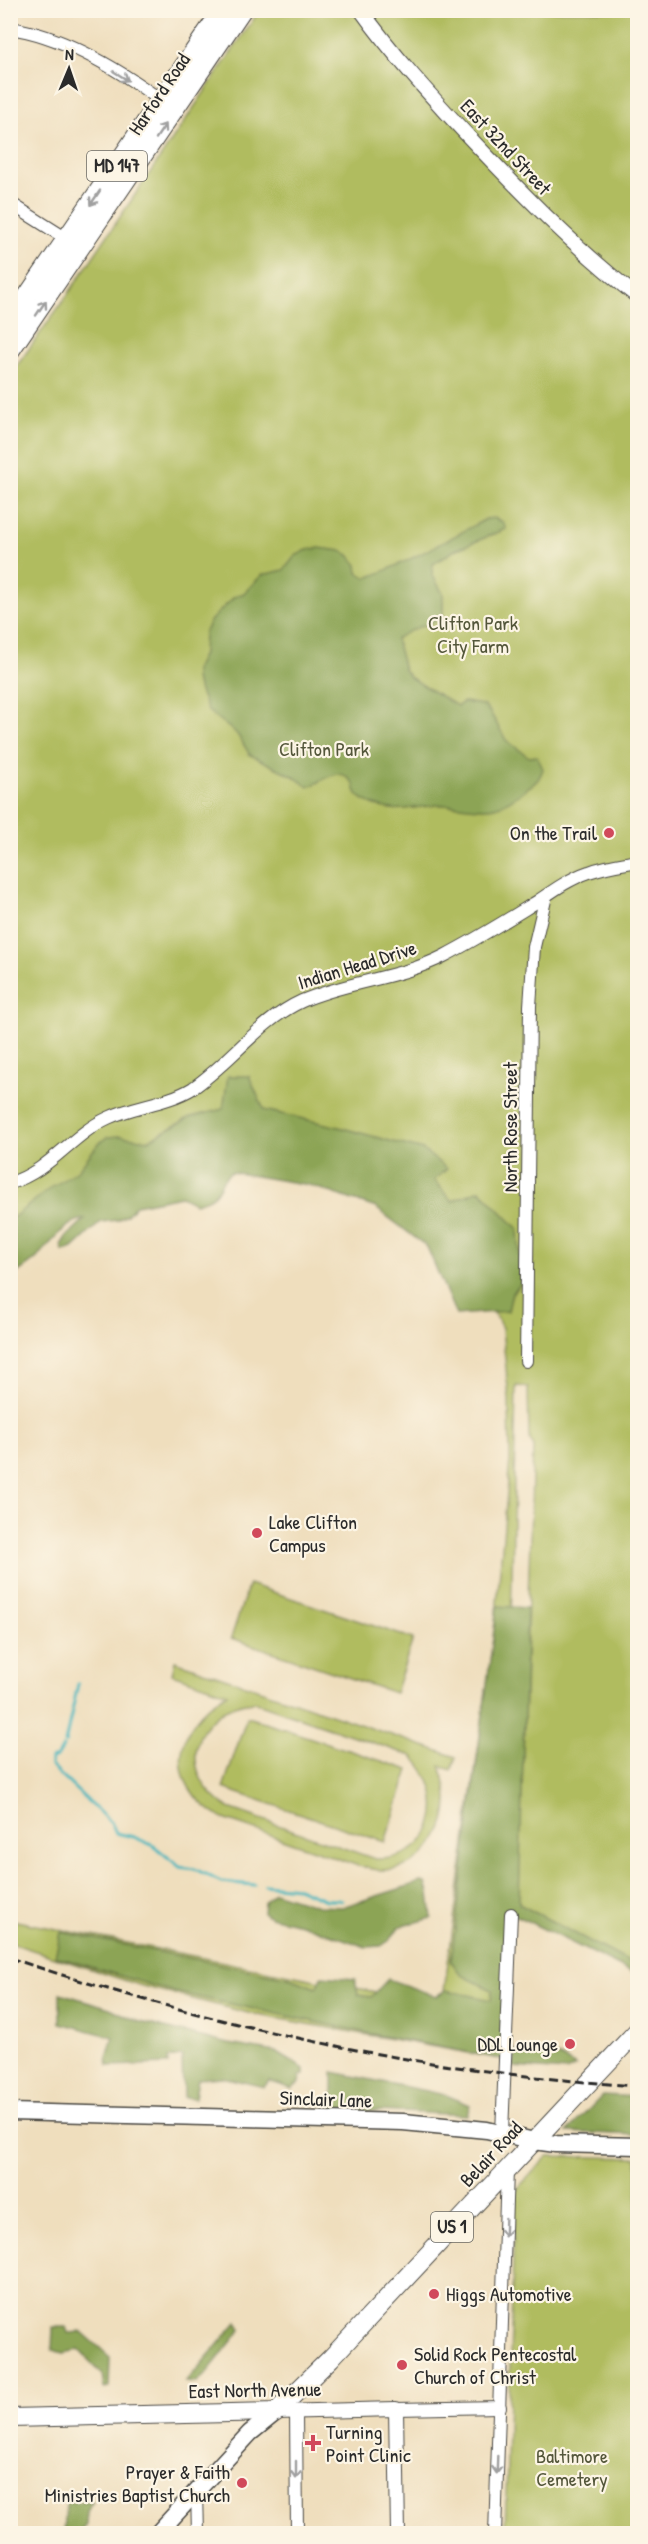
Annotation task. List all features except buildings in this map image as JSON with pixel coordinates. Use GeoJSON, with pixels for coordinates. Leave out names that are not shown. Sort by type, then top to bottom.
{"type":"FeatureCollection","features":[{"type":"Feature","properties":{"kind":"main road","name":"Harford Road"},"geometry":{"type":"LineString","coordinates":[[168,106],[222,10]]}},
{"type":"Feature","properties":{"kind":"main road","name":"Harford Road"},"geometry":{"type":"LineString","coordinates":[[10,351],[74,244],[168,106],[242,10]]}},
{"type":"Feature","properties":{"kind":"main road","name":"Harford Road"},"geometry":{"type":"LineString","coordinates":[[10,321],[74,244]]}},
{"type":"Feature","properties":{"kind":"main road","name":"Belair Road"},"geometry":{"type":"LineString","coordinates":[[276,2412],[331,2358],[638,2030]]}},
{"type":"Feature","properties":{"kind":"main road","name":"Sinclair Lane"},"geometry":{"type":"LineString","coordinates":[[10,2112],[403,2122],[463,2127],[534,2141],[638,2146]]}},
{"type":"Feature","properties":{"kind":"main road","name":"East North Avenue"},"geometry":{"type":"LineString","coordinates":[[10,2418],[276,2412]]}},
{"type":"Feature","properties":{"kind":"main road"},"geometry":{"type":"LineString","coordinates":[[157,2534],[249,2433],[276,2412]]}},
{"type":"Feature","properties":{"kind":"street","name":"East 32nd Street"},"geometry":{"type":"LineString","coordinates":[[361,10],[427,91],[525,197],[582,252],[638,297]]}},
{"type":"Feature","properties":{"kind":"street"},"geometry":{"type":"LineString","coordinates":[[10,28],[40,34],[72,46],[168,106]]}},
{"type":"Feature","properties":{"kind":"street"},"geometry":{"type":"LineString","coordinates":[[10,202],[74,244]]}},
{"type":"Feature","properties":{"kind":"street","name":"Indian Head Drive"},"geometry":{"type":"LineString","coordinates":[[10,1183],[35,1173],[80,1136],[107,1118],[178,1096],[190,1089],[226,1063],[269,1022],[290,1007],[319,995],[420,968],[474,940],[588,872],[638,861]]}},
{"type":"Feature","properties":{"kind":"street","name":"North Rose Street"},"geometry":{"type":"LineString","coordinates":[[526,1361],[530,1006],[534,947],[546,896]]}},
{"type":"Feature","properties":{"kind":"street"},"geometry":{"type":"LineString","coordinates":[[502,2133],[511,1914]]}},
{"type":"Feature","properties":{"kind":"street"},"geometry":{"type":"LineString","coordinates":[[495,2534],[507,2170]]}},
{"type":"Feature","properties":{"kind":"street","name":"East North Avenue"},"geometry":{"type":"LineString","coordinates":[[276,2412],[500,2407]]}},
{"type":"Feature","properties":{"kind":"street"},"geometry":{"type":"LineString","coordinates":[[396,2409],[398,2534]]}},
{"type":"Feature","properties":{"kind":"street"},"geometry":{"type":"LineString","coordinates":[[296,2412],[297,2534]]}},
{"type":"Feature","properties":{"kind":"street"},"geometry":{"type":"LineString","coordinates":[[197,2490],[198,2534]]}},
{"type":"Feature","properties":{"kind":"green space","name":"Clifton Park"},"geometry":{"type":"Polygon","coordinates":[[[259,11],[637,11],[637,1970],[518,1908],[533,1446],[529,1437],[528,1387],[516,1386],[502,2059],[252,2014],[142,1986],[11,1943],[11,1920],[442,2005],[494,1636],[510,1460],[509,1399],[502,1328],[474,1275],[301,1124],[11,1226],[11,374],[66,297],[259,11]]]}},
{"type":"Feature","properties":{"kind":"green space"},"geometry":{"type":"Polygon","coordinates":[[[494,518],[503,522],[506,529],[455,550],[433,564],[432,574],[443,594],[443,618],[396,639],[404,670],[411,678],[457,706],[464,702],[483,705],[490,712],[506,740],[529,757],[537,756],[543,769],[540,776],[535,783],[513,799],[503,804],[484,808],[439,805],[394,809],[376,806],[361,798],[354,784],[342,774],[331,775],[308,787],[293,776],[250,755],[237,734],[208,711],[195,679],[195,670],[203,654],[204,633],[211,620],[234,597],[244,593],[262,575],[284,570],[295,556],[307,550],[319,548],[342,551],[349,555],[357,565],[358,573],[367,578],[412,558],[486,519],[494,518]]]}},
{"type":"Feature","properties":{"kind":"green space"},"geometry":{"type":"Polygon","coordinates":[[[228,1076],[249,1076],[264,1110],[339,1127],[423,1150],[447,1169],[434,1180],[452,1201],[480,1190],[518,1229],[521,1284],[512,1293],[508,1311],[456,1315],[427,1247],[376,1208],[309,1185],[231,1172],[223,1180],[216,1193],[205,1200],[195,1203],[181,1196],[136,1205],[127,1215],[118,1220],[101,1222],[73,1248],[63,1251],[61,1245],[66,1237],[85,1219],[71,1224],[35,1260],[11,1277],[11,1219],[78,1170],[99,1143],[107,1137],[121,1136],[148,1140],[191,1117],[223,1109],[228,1076]]]}},
{"type":"Feature","properties":{"kind":"green space"},"geometry":{"type":"Polygon","coordinates":[[[249,1584],[413,1639],[395,1693],[231,1638],[249,1584]]]}},
{"type":"Feature","properties":{"kind":"green space"},"geometry":{"type":"Polygon","coordinates":[[[497,1606],[527,1608],[519,1904],[637,1966],[637,1975],[505,1910],[502,2059],[174,1992],[55,1956],[61,1932],[293,1979],[316,1988],[322,1976],[355,1979],[358,1995],[371,1997],[388,1979],[436,1996],[446,1990],[491,2000],[492,1990],[461,1975],[451,1961],[497,1606]]]}},
{"type":"Feature","properties":{"kind":"green space"},"geometry":{"type":"Polygon","coordinates":[[[175,1661],[456,1757],[452,1770],[440,1766],[447,1793],[442,1828],[427,1851],[414,1861],[391,1870],[375,1870],[221,1818],[202,1804],[189,1788],[183,1772],[182,1754],[186,1737],[195,1721],[209,1706],[227,1693],[172,1674],[175,1661]],[[254,1702],[233,1707],[216,1716],[204,1729],[197,1744],[196,1761],[201,1778],[212,1794],[229,1808],[375,1859],[396,1857],[412,1849],[424,1838],[432,1823],[434,1807],[432,1789],[425,1772],[412,1756],[254,1702]]]}},
{"type":"Feature","properties":{"kind":"green space"},"geometry":{"type":"Polygon","coordinates":[[[247,1717],[409,1770],[385,1842],[223,1788],[247,1717]]]}},
{"type":"Feature","properties":{"kind":"green space"},"geometry":{"type":"Polygon","coordinates":[[[421,1882],[426,1883],[432,1918],[399,1927],[390,1940],[381,1946],[366,1947],[301,1924],[270,1917],[263,1912],[264,1902],[274,1892],[318,1906],[342,1907],[421,1882]]]}},
{"type":"Feature","properties":{"kind":"green space"},"geometry":{"type":"Polygon","coordinates":[[[60,1993],[110,2008],[137,2021],[229,2044],[276,2052],[304,2069],[304,2075],[300,2076],[299,2083],[292,2089],[269,2081],[264,2087],[222,2077],[198,2079],[195,2098],[183,2097],[182,2056],[168,2058],[168,2064],[108,2066],[107,2058],[113,2037],[60,2023],[60,1993]]]}},
{"type":"Feature","properties":{"kind":"green space"},"geometry":{"type":"Polygon","coordinates":[[[515,2050],[560,2057],[576,2066],[566,2071],[514,2067],[515,2050]]]}},
{"type":"Feature","properties":{"kind":"green space"},"geometry":{"type":"Polygon","coordinates":[[[333,2072],[446,2095],[470,2105],[467,2115],[333,2109],[333,2072]]]}},
{"type":"Feature","properties":{"kind":"green space"},"geometry":{"type":"Polygon","coordinates":[[[603,2095],[637,2097],[637,2135],[567,2132],[603,2095]]]}},
{"type":"Feature","properties":{"kind":"green space","name":"Baltimore Cemetery"},"geometry":{"type":"Polygon","coordinates":[[[548,2156],[637,2158],[637,2533],[505,2533],[515,2191],[548,2156]]]}},
{"type":"Feature","properties":{"kind":"green space"},"geometry":{"type":"Polygon","coordinates":[[[237,2322],[241,2330],[209,2370],[197,2383],[186,2382],[237,2322]]]}},
{"type":"Feature","properties":{"kind":"green space"},"geometry":{"type":"Polygon","coordinates":[[[53,2327],[66,2327],[68,2333],[82,2332],[110,2357],[109,2387],[104,2388],[102,2374],[79,2350],[63,2353],[52,2350],[53,2327]]]}},
{"type":"Feature","properties":{"kind":"green space"},"geometry":{"type":"Polygon","coordinates":[[[66,2502],[92,2502],[87,2512],[86,2525],[79,2533],[64,2533],[66,2502]]]}},
{"type":"Feature","properties":{"kind":"waterway"},"geometry":{"type":"LineString","coordinates":[[65,1743],[78,1684]]}},
{"type":"Feature","properties":{"kind":"waterway"},"geometry":{"type":"LineString","coordinates":[[63,1747],[57,1757],[51,1759],[51,1766],[112,1824],[116,1833],[134,1837],[154,1846],[180,1867],[195,1869],[221,1882],[254,1885]]}},
{"type":"Feature","properties":{"kind":"waterway"},"geometry":{"type":"LineString","coordinates":[[265,1885],[298,1888],[326,1900],[342,1900]]}},
{"type":"Feature","properties":{"kind":"railway"},"geometry":{"type":"LineString","coordinates":[[10,1958],[165,2005],[320,2043],[477,2070],[638,2086]]}},
{"type":"Feature","properties":{"kind":"place","name":"On the Trail"},"geometry":{"type":"Point","coordinates":[609,833]}},
{"type":"Feature","properties":{"kind":"place","name":"Lake Clifton Campus"},"geometry":{"type":"Point","coordinates":[257,1533]}},
{"type":"Feature","properties":{"kind":"place","name":"DDL Lounge"},"geometry":{"type":"Point","coordinates":[570,2044]}},
{"type":"Feature","properties":{"kind":"place","name":"Higgs Automotive"},"geometry":{"type":"Point","coordinates":[434,2294]}},
{"type":"Feature","properties":{"kind":"place","name":"Solid Rock Pentecostal Church of Christ"},"geometry":{"type":"Point","coordinates":[402,2365]}},
{"type":"Feature","properties":{"kind":"place","name":"Turning Point Clinic"},"geometry":{"type":"Point","coordinates":[313,2443]}},
{"type":"Feature","properties":{"kind":"place","name":"Prayer & Faith Ministries Baptist Church"},"geometry":{"type":"Point","coordinates":[242,2483]}},
{"type":"Feature","properties":{"kind":"park label","name":"Clifton Park City Farm"},"geometry":{"type":"Point","coordinates":[473,634]}}]}
